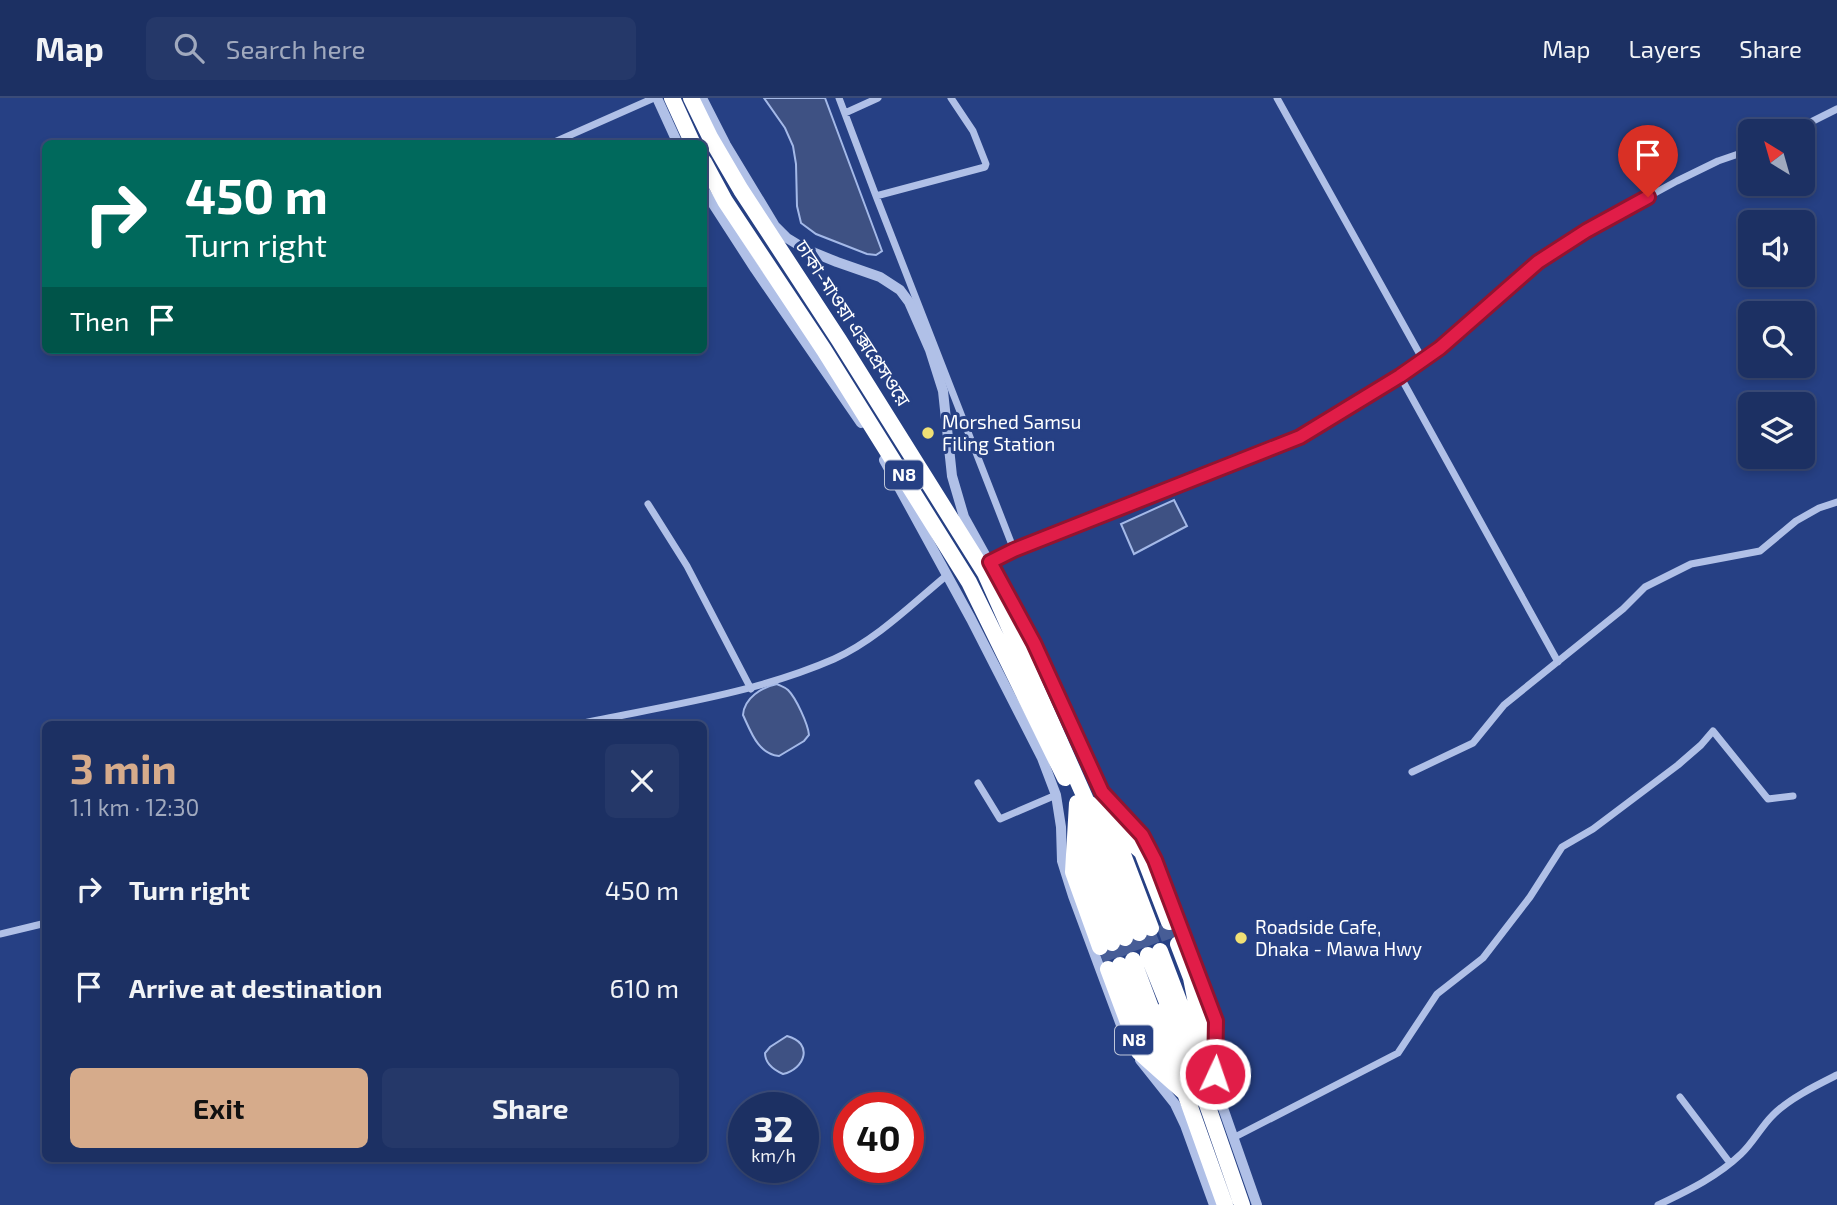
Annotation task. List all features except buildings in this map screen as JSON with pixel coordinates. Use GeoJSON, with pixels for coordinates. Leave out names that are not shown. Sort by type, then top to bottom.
{"type":"FeatureCollection","features":[{"type":"Feature","properties":{"kind":"highway"},"geometry":{"type":"LineString","coordinates":[[672,98],[691,140]]}},
{"type":"Feature","properties":{"kind":"highway","name":"ঢাকা-মাওয়া এক্সপ্রেসওয়ে"},"geometry":{"type":"LineString","coordinates":[[691,98],[741,190],[854,362],[985,573],[1079,811],[1135,934]]}},
{"type":"Feature","properties":{"kind":"highway","name":"ঢাকা-মাওয়া এক্সপ্রেসওয়ে"},"geometry":{"type":"LineString","coordinates":[[707,168],[725,201],[824,350],[969,582],[1135,934]]}},
{"type":"Feature","properties":{"kind":"highway","name":"ঢাকা-মাওয়া এক্সপ্রেসওয়ে"},"geometry":{"type":"LineString","coordinates":[[1079,811],[1106,818],[1128,839],[1135,934]]}},
{"type":"Feature","properties":{"kind":"highway","name":"ঢাকা-মাওয়া এক্সপ্রেসওয়ে"},"geometry":{"type":"LineString","coordinates":[[1079,811],[1074,850],[1135,934]]}},
{"type":"Feature","properties":{"kind":"highway","name":"ঢাকা-মাওয়া এক্সপ্রেসওয়ে"},"geometry":{"type":"LineString","coordinates":[[1106,818],[1135,934]]}},
{"type":"Feature","properties":{"kind":"highway","name":"N8"},"geometry":{"type":"LineString","coordinates":[[1143,957],[1191,978],[1201,1028],[1201,1066]]}},
{"type":"Feature","properties":{"kind":"highway","name":"N8"},"geometry":{"type":"LineString","coordinates":[[1143,957],[1201,1066],[1242,1205]]}},
{"type":"Feature","properties":{"kind":"highway","name":"N8"},"geometry":{"type":"LineString","coordinates":[[1143,957],[1201,1066]]}},
{"type":"Feature","properties":{"kind":"highway","name":"N8"},"geometry":{"type":"LineString","coordinates":[[1143,957],[1163,1017],[1168,1078]]}},
{"type":"Feature","properties":{"kind":"highway","name":"N8"},"geometry":{"type":"LineString","coordinates":[[1143,957],[1168,1078],[1225,1205]]}},
{"type":"Feature","properties":{"kind":"highway","name":"N8"},"geometry":{"type":"LineString","coordinates":[[1143,957],[1168,1078]]}},
{"type":"Feature","properties":{"kind":"street"},"geometry":{"type":"LineString","coordinates":[[559,140],[656,98],[676,140]]}},
{"type":"Feature","properties":{"kind":"street"},"geometry":{"type":"LineString","coordinates":[[702,98],[726,145],[775,226],[787,238],[805,249],[880,277],[900,290],[909,302],[930,350],[943,391],[952,476],[964,517],[1034,643],[1102,792],[1142,835],[1155,860],[1216,1021],[1216,1088],[1257,1205]]}},
{"type":"Feature","properties":{"kind":"street"},"geometry":{"type":"LineString","coordinates":[[839,98],[1014,550]]}},
{"type":"Feature","properties":{"kind":"street"},"geometry":{"type":"LineString","coordinates":[[845,113],[878,98]]}},
{"type":"Feature","properties":{"kind":"street"},"geometry":{"type":"LineString","coordinates":[[876,196],[985,167],[973,131],[951,98]]}},
{"type":"Feature","properties":{"kind":"street"},"geometry":{"type":"LineString","coordinates":[[1277,98],[1423,360]]}},
{"type":"Feature","properties":{"kind":"street"},"geometry":{"type":"LineString","coordinates":[[1815,120],[1837,108]]}},
{"type":"Feature","properties":{"kind":"street"},"geometry":{"type":"LineString","coordinates":[[990,562],[1014,550],[1300,437],[1400,376],[1440,348],[1538,262],[1576,237],[1677,181],[1738,154]]}},
{"type":"Feature","properties":{"kind":"street"},"geometry":{"type":"LineString","coordinates":[[707,195],[889,468],[1042,758],[1056,795],[1062,861],[1114,1010],[1128,1044],[1175,1104],[1213,1205]]}},
{"type":"Feature","properties":{"kind":"street"},"geometry":{"type":"LineString","coordinates":[[1400,376],[1558,662]]}},
{"type":"Feature","properties":{"kind":"street"},"geometry":{"type":"LineString","coordinates":[[1412,772],[1473,743],[1504,705],[1623,609],[1645,587],[1691,564],[1760,551],[1796,521],[1819,508],[1837,502]]}},
{"type":"Feature","properties":{"kind":"street"},"geometry":{"type":"LineString","coordinates":[[648,504],[687,566],[751,688]]}},
{"type":"Feature","properties":{"kind":"street"},"geometry":{"type":"LineString","coordinates":[[593,721],[751,688],[835,658],[877,633],[946,576]]}},
{"type":"Feature","properties":{"kind":"street"},"geometry":{"type":"LineString","coordinates":[[1233,1138],[1398,1053],[1437,994],[1483,958],[1530,897],[1562,847],[1593,829],[1667,773],[1701,746],[1713,731],[1768,799],[1793,796]]}},
{"type":"Feature","properties":{"kind":"street"},"geometry":{"type":"LineString","coordinates":[[978,783],[1000,819],[1056,795]]}},
{"type":"Feature","properties":{"kind":"street"},"geometry":{"type":"LineString","coordinates":[[0,933],[42,924]]}},
{"type":"Feature","properties":{"kind":"street"},"geometry":{"type":"LineString","coordinates":[[1658,1205],[1698,1187],[1742,1153],[1773,1114],[1810,1088],[1837,1075]]}},
{"type":"Feature","properties":{"kind":"street"},"geometry":{"type":"LineString","coordinates":[[1680,1097],[1730,1163]]}},
{"type":"Feature","properties":{"kind":"water"},"geometry":{"type":"Polygon","coordinates":[[[764,98],[825,98],[882,251],[876,255],[867,254],[816,234],[801,223],[797,206],[793,146],[785,128],[764,98]]]}},
{"type":"Feature","properties":{"kind":"water"},"geometry":{"type":"Polygon","coordinates":[[[1174,500],[1187,526],[1134,554],[1121,524],[1174,500]]]}},
{"type":"Feature","properties":{"kind":"water"},"geometry":{"type":"Polygon","coordinates":[[[777,684],[787,689],[795,699],[809,735],[779,756],[760,747],[743,715],[747,703],[755,694],[777,684]]]}},
{"type":"Feature","properties":{"kind":"water"},"geometry":{"type":"Polygon","coordinates":[[[787,1036],[801,1044],[803,1056],[797,1067],[783,1074],[771,1066],[765,1053],[787,1036]]]}},
{"type":"Feature","properties":{"kind":"tunnel"},"geometry":{"type":"LineString","coordinates":[[1164,924],[1172,946]]}},
{"type":"Feature","properties":{"kind":"tunnel"},"geometry":{"type":"LineString","coordinates":[[1146,930],[1155,952]]}},
{"type":"Feature","properties":{"kind":"tunnel"},"geometry":{"type":"LineString","coordinates":[[1132,935],[1140,958]]}},
{"type":"Feature","properties":{"kind":"tunnel"},"geometry":{"type":"LineString","coordinates":[[1118,941],[1126,963]]}},
{"type":"Feature","properties":{"kind":"tunnel"},"geometry":{"type":"LineString","coordinates":[[1105,945],[1114,967]]}},
{"type":"Feature","properties":{"kind":"place","name":"Morshed Samsu Filing Station"},"geometry":{"type":"Point","coordinates":[928,433]}},
{"type":"Feature","properties":{"kind":"place","name":"Roadside Cafe, Dhaka - Mawa Hwy"},"geometry":{"type":"Point","coordinates":[1241,938]}},
{"type":"Feature","properties":{"kind":"route"},"geometry":{"type":"LineString","coordinates":[[1215,1074],[1216,1021],[1155,860],[1142,835],[1102,792],[1095,780],[1034,643],[990,562],[1014,550],[1300,437],[1400,376],[1440,348],[1538,262],[1586,231],[1648,197]]}}]}
